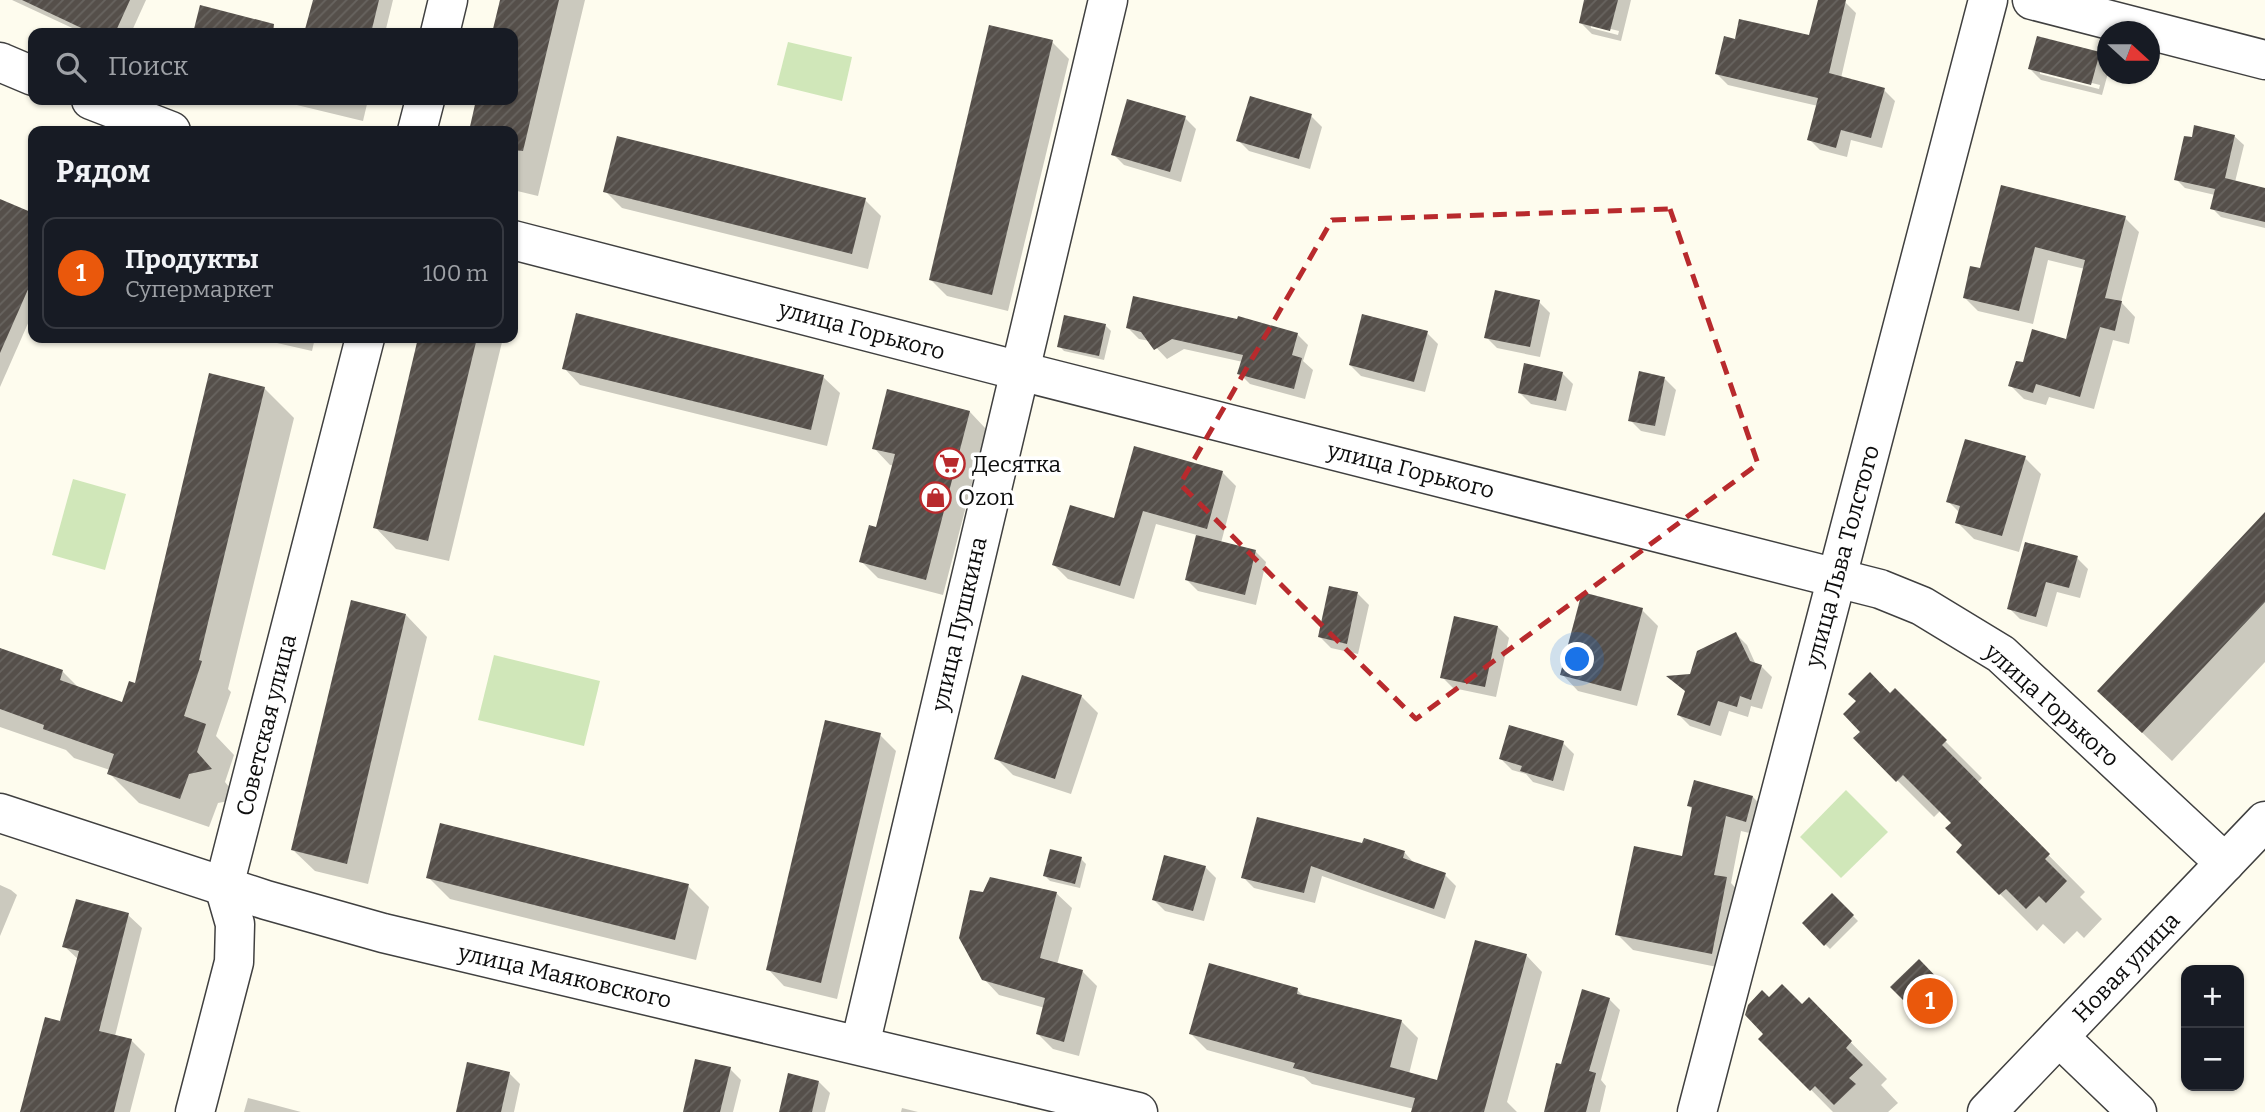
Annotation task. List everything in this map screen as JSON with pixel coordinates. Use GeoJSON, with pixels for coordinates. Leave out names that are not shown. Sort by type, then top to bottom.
{"type":"FeatureCollection","features":[{"type":"Feature","properties":{"kind":"street"},"geometry":{"type":"LineString","coordinates":[[441,28],[448,0]]}},
{"type":"Feature","properties":{"kind":"street","name":"улица Пушкина"},"geometry":{"type":"LineString","coordinates":[[860,1045],[1108,0]]}},
{"type":"Feature","properties":{"kind":"street","name":"улица Льва Толстого"},"geometry":{"type":"LineString","coordinates":[[1697,1112],[1988,0]]}},
{"type":"Feature","properties":{"kind":"street"},"geometry":{"type":"LineString","coordinates":[[2032,0],[2265,61]]}},
{"type":"Feature","properties":{"kind":"street"},"geometry":{"type":"LineString","coordinates":[[0,62],[28,74]]}},
{"type":"Feature","properties":{"kind":"street"},"geometry":{"type":"LineString","coordinates":[[104,105],[158,126]]}},
{"type":"Feature","properties":{"kind":"street"},"geometry":{"type":"LineString","coordinates":[[418,126],[424,105]]}},
{"type":"Feature","properties":{"kind":"street","name":"улица Горького"},"geometry":{"type":"LineString","coordinates":[[518,241],[1880,589],[1922,606],[2001,654],[2225,863]]}},
{"type":"Feature","properties":{"kind":"street","name":"Советская улица"},"geometry":{"type":"LineString","coordinates":[[224,886],[364,343]]}},
{"type":"Feature","properties":{"kind":"street","name":"улица Маяковского"},"geometry":{"type":"LineString","coordinates":[[0,813],[224,886],[396,936],[1138,1112]]}},
{"type":"Feature","properties":{"kind":"street","name":"Новая улица"},"geometry":{"type":"LineString","coordinates":[[1987,1112],[2265,821]]}},
{"type":"Feature","properties":{"kind":"street"},"geometry":{"type":"LineString","coordinates":[[195,1112],[234,962],[235,925],[224,886]]}},
{"type":"Feature","properties":{"kind":"street"},"geometry":{"type":"LineString","coordinates":[[2059,1037],[2137,1112]]}},
{"type":"Feature","properties":{"kind":"highlighted area"},"geometry":{"type":"Polygon","coordinates":[[[1670,209],[1758,464],[1416,719],[1180,484],[1332,220],[1670,209]]]}},
{"type":"Feature","properties":{"kind":"green space"},"geometry":{"type":"Polygon","coordinates":[[[788,42],[852,57],[842,101],[777,85],[788,42]]]}},
{"type":"Feature","properties":{"kind":"green space"},"geometry":{"type":"Polygon","coordinates":[[[73,479],[126,494],[105,570],[52,555],[73,479]]]}},
{"type":"Feature","properties":{"kind":"green space"},"geometry":{"type":"Polygon","coordinates":[[[494,655],[600,681],[584,746],[478,720],[494,655]]]}},
{"type":"Feature","properties":{"kind":"green space"},"geometry":{"type":"Polygon","coordinates":[[[1846,790],[1888,832],[1841,878],[1800,837],[1846,790]]]}},
{"type":"Feature","properties":{"kind":"building"},"geometry":{"type":"Polygon","coordinates":[[[22,0],[130,0],[117,28],[81,28],[22,0]]]}},
{"type":"Feature","properties":{"kind":"building"},"geometry":{"type":"Polygon","coordinates":[[[313,0],[379,0],[372,28],[305,28],[313,0]]]}},
{"type":"Feature","properties":{"kind":"building"},"geometry":{"type":"Polygon","coordinates":[[[500,0],[559,0],[523,151],[518,150],[518,126],[470,126],[475,105],[518,105],[518,28],[493,28],[500,0]]]}},
{"type":"Feature","properties":{"kind":"building"},"geometry":{"type":"Polygon","coordinates":[[[1584,0],[1618,0],[1610,31],[1579,23],[1584,0]]]}},
{"type":"Feature","properties":{"kind":"building"},"geometry":{"type":"Polygon","coordinates":[[[1818,0],[1846,0],[1829,73],[1885,88],[1871,138],[1841,130],[1836,148],[1807,140],[1818,98],[1715,74],[1724,36],[1735,39],[1739,19],[1809,35],[1818,0]]]}},
{"type":"Feature","properties":{"kind":"building"},"geometry":{"type":"Polygon","coordinates":[[[200,5],[274,24],[274,28],[194,28],[200,5]]]}},
{"type":"Feature","properties":{"kind":"building"},"geometry":{"type":"Polygon","coordinates":[[[989,25],[1053,40],[992,295],[929,280],[989,25]]]}},
{"type":"Feature","properties":{"kind":"building"},"geometry":{"type":"Polygon","coordinates":[[[2037,36],[2097,51],[2091,85],[2028,69],[2037,36]]]}},
{"type":"Feature","properties":{"kind":"building"},"geometry":{"type":"Polygon","coordinates":[[[1250,96],[1312,114],[1299,159],[1236,141],[1250,96]]]}},
{"type":"Feature","properties":{"kind":"building"},"geometry":{"type":"Polygon","coordinates":[[[1127,99],[1186,116],[1170,172],[1111,155],[1127,99]]]}},
{"type":"Feature","properties":{"kind":"building"},"geometry":{"type":"Polygon","coordinates":[[[2194,125],[2235,135],[2225,178],[2265,188],[2265,222],[2210,209],[2215,189],[2174,180],[2184,136],[2192,137],[2194,125]]]}},
{"type":"Feature","properties":{"kind":"building"},"geometry":{"type":"Polygon","coordinates":[[[617,136],[866,198],[852,254],[603,192],[617,136]]]}},
{"type":"Feature","properties":{"kind":"building"},"geometry":{"type":"Polygon","coordinates":[[[2001,185],[2126,216],[2105,298],[2122,301],[2115,331],[2100,327],[2080,397],[2036,384],[2033,393],[2008,386],[2016,361],[2023,362],[2032,329],[2066,339],[2085,260],[2035,247],[2019,311],[1963,298],[1970,266],[1980,268],[2001,185]]]}},
{"type":"Feature","properties":{"kind":"building"},"geometry":{"type":"Polygon","coordinates":[[[0,199],[28,211],[28,289],[0,353],[0,199]]]}},
{"type":"Feature","properties":{"kind":"building"},"geometry":{"type":"Polygon","coordinates":[[[1495,290],[1540,300],[1530,347],[1484,338],[1495,290]]]}},
{"type":"Feature","properties":{"kind":"building"},"geometry":{"type":"Polygon","coordinates":[[[1133,296],[1237,319],[1238,316],[1298,333],[1292,355],[1302,358],[1294,389],[1237,374],[1243,355],[1172,339],[1154,350],[1141,332],[1126,328],[1133,296]]]}},
{"type":"Feature","properties":{"kind":"building"},"geometry":{"type":"Polygon","coordinates":[[[576,313],[824,375],[811,430],[562,369],[576,313]]]}},
{"type":"Feature","properties":{"kind":"building"},"geometry":{"type":"Polygon","coordinates":[[[1362,314],[1428,331],[1414,382],[1349,365],[1362,314]]]}},
{"type":"Feature","properties":{"kind":"building"},"geometry":{"type":"Polygon","coordinates":[[[1064,315],[1106,324],[1099,356],[1057,347],[1064,315]]]}},
{"type":"Feature","properties":{"kind":"building"},"geometry":{"type":"Polygon","coordinates":[[[417,343],[476,343],[428,541],[373,528],[417,343]]]}},
{"type":"Feature","properties":{"kind":"building"},"geometry":{"type":"Polygon","coordinates":[[[1524,363],[1563,372],[1556,401],[1518,393],[1524,363]]]}},
{"type":"Feature","properties":{"kind":"building"},"geometry":{"type":"Polygon","coordinates":[[[1639,371],[1665,377],[1655,426],[1628,421],[1639,371]]]}},
{"type":"Feature","properties":{"kind":"building"},"geometry":{"type":"Polygon","coordinates":[[[209,373],[265,387],[199,660],[202,661],[184,716],[206,724],[197,752],[212,769],[189,774],[180,799],[107,774],[114,754],[43,729],[44,725],[0,709],[0,648],[63,670],[60,680],[122,702],[129,681],[135,683],[209,373]]]}},
{"type":"Feature","properties":{"kind":"building"},"geometry":{"type":"Polygon","coordinates":[[[887,389],[970,411],[926,580],[859,562],[869,525],[876,527],[895,454],[872,449],[887,389]]]}},
{"type":"Feature","properties":{"kind":"building"},"geometry":{"type":"Polygon","coordinates":[[[1965,439],[2026,456],[2002,536],[1955,523],[1960,506],[1946,502],[1965,439]]]}},
{"type":"Feature","properties":{"kind":"building"},"geometry":{"type":"Polygon","coordinates":[[[1134,446],[1223,471],[1207,529],[1143,511],[1120,586],[1052,565],[1070,505],[1114,518],[1134,446]]]}},
{"type":"Feature","properties":{"kind":"building"},"geometry":{"type":"Polygon","coordinates":[[[2265,512],[2265,602],[2142,733],[2097,691],[2265,512]]]}},
{"type":"Feature","properties":{"kind":"building"},"geometry":{"type":"Polygon","coordinates":[[[1196,535],[1256,550],[1245,595],[1185,580],[1196,535]]]}},
{"type":"Feature","properties":{"kind":"building"},"geometry":{"type":"Polygon","coordinates":[[[2025,542],[2078,556],[2069,588],[2046,582],[2036,617],[2007,609],[2025,542]]]}},
{"type":"Feature","properties":{"kind":"building"},"geometry":{"type":"Polygon","coordinates":[[[1329,586],[1358,592],[1347,644],[1318,637],[1329,586]]]}},
{"type":"Feature","properties":{"kind":"building"},"geometry":{"type":"Polygon","coordinates":[[[1582,592],[1643,608],[1621,691],[1560,675],[1582,592]]]}},
{"type":"Feature","properties":{"kind":"building"},"geometry":{"type":"Polygon","coordinates":[[[351,600],[406,614],[347,864],[291,850],[351,600]]]}},
{"type":"Feature","properties":{"kind":"building"},"geometry":{"type":"Polygon","coordinates":[[[1454,616],[1498,626],[1485,687],[1440,678],[1454,616]]]}},
{"type":"Feature","properties":{"kind":"building"},"geometry":{"type":"Polygon","coordinates":[[[1736,632],[1750,661],[1762,665],[1751,700],[1740,696],[1737,707],[1718,701],[1710,726],[1677,715],[1685,691],[1666,676],[1690,674],[1697,651],[1736,632]]]}},
{"type":"Feature","properties":{"kind":"building"},"geometry":{"type":"Polygon","coordinates":[[[1870,672],[1890,693],[1895,688],[1947,740],[1942,745],[2050,854],[2045,859],[2067,881],[2046,903],[2039,896],[2026,909],[2006,889],[1999,895],[1956,852],[1962,845],[1945,828],[1951,823],[1903,775],[1896,782],[1853,738],[1860,732],[1843,714],[1856,701],[1848,694],[1870,672]]]}},
{"type":"Feature","properties":{"kind":"building"},"geometry":{"type":"Polygon","coordinates":[[[1022,675],[1082,695],[1055,779],[994,759],[1022,675]]]}},
{"type":"Feature","properties":{"kind":"building"},"geometry":{"type":"Polygon","coordinates":[[[825,720],[881,733],[821,983],[766,970],[825,720]]]}},
{"type":"Feature","properties":{"kind":"building"},"geometry":{"type":"Polygon","coordinates":[[[1509,725],[1564,741],[1553,781],[1520,771],[1522,766],[1499,759],[1509,725]]]}},
{"type":"Feature","properties":{"kind":"building"},"geometry":{"type":"Polygon","coordinates":[[[1694,780],[1753,796],[1746,822],[1726,816],[1714,875],[1727,877],[1712,954],[1615,935],[1634,846],[1682,856],[1692,807],[1687,806],[1694,780]]]}},
{"type":"Feature","properties":{"kind":"building"},"geometry":{"type":"Polygon","coordinates":[[[1257,817],[1362,843],[1364,838],[1405,851],[1403,858],[1446,873],[1434,909],[1311,866],[1304,893],[1241,878],[1257,817]]]}},
{"type":"Feature","properties":{"kind":"building"},"geometry":{"type":"Polygon","coordinates":[[[440,823],[689,884],[675,940],[426,878],[440,823]]]}},
{"type":"Feature","properties":{"kind":"building"},"geometry":{"type":"Polygon","coordinates":[[[1050,849],[1082,857],[1075,884],[1043,876],[1050,849]]]}},
{"type":"Feature","properties":{"kind":"building"},"geometry":{"type":"Polygon","coordinates":[[[1164,855],[1206,866],[1193,911],[1152,900],[1164,855]]]}},
{"type":"Feature","properties":{"kind":"building"},"geometry":{"type":"Polygon","coordinates":[[[990,877],[1057,892],[1040,958],[1083,970],[1064,1042],[1036,1034],[1045,998],[982,980],[959,938],[970,890],[983,892],[990,877]]]}},
{"type":"Feature","properties":{"kind":"building"},"geometry":{"type":"Polygon","coordinates":[[[1832,893],[1854,915],[1824,946],[1802,923],[1832,893]]]}},
{"type":"Feature","properties":{"kind":"building"},"geometry":{"type":"Polygon","coordinates":[[[76,899],[129,913],[99,1031],[132,1039],[114,1112],[20,1112],[45,1017],[60,1021],[79,951],[62,947],[76,899]]]}},
{"type":"Feature","properties":{"kind":"building"},"geometry":{"type":"Polygon","coordinates":[[[1475,940],[1527,954],[1484,1112],[1411,1112],[1415,1098],[1293,1068],[1295,1063],[1189,1034],[1209,963],[1298,988],[1297,994],[1402,1020],[1390,1067],[1437,1080],[1475,940]]]}},
{"type":"Feature","properties":{"kind":"building"},"geometry":{"type":"Polygon","coordinates":[[[1919,959],[1947,988],[1919,1016],[1890,987],[1919,959]]]}},
{"type":"Feature","properties":{"kind":"building"},"geometry":{"type":"Polygon","coordinates":[[[1782,984],[1802,1004],[1809,997],[1852,1041],[1846,1048],[1863,1065],[1849,1078],[1856,1084],[1834,1105],[1815,1086],[1810,1091],[1758,1039],[1763,1034],[1745,1015],[1748,1005],[1762,990],[1769,997],[1782,984]]]}},
{"type":"Feature","properties":{"kind":"building"},"geometry":{"type":"Polygon","coordinates":[[[1582,989],[1610,998],[1589,1071],[1596,1073],[1586,1112],[1544,1112],[1556,1063],[1561,1064],[1582,989]]]}},
{"type":"Feature","properties":{"kind":"building"},"geometry":{"type":"Polygon","coordinates":[[[695,1059],[731,1067],[720,1112],[683,1112],[695,1059]]]}},
{"type":"Feature","properties":{"kind":"building"},"geometry":{"type":"Polygon","coordinates":[[[467,1062],[510,1072],[501,1112],[456,1112],[467,1062]]]}},
{"type":"Feature","properties":{"kind":"building"},"geometry":{"type":"Polygon","coordinates":[[[788,1073],[819,1081],[812,1112],[779,1112],[788,1073]]]}},
{"type":"Feature","properties":{"kind":"place","name":"Десятка"},"geometry":{"type":"Point","coordinates":[949,464]}},
{"type":"Feature","properties":{"kind":"place","name":"Ozon"},"geometry":{"type":"Point","coordinates":[935,497]}},
{"type":"Feature","properties":{"kind":"place","name":"Продукты"},"geometry":{"type":"Point","coordinates":[1930,1001]}}]}
